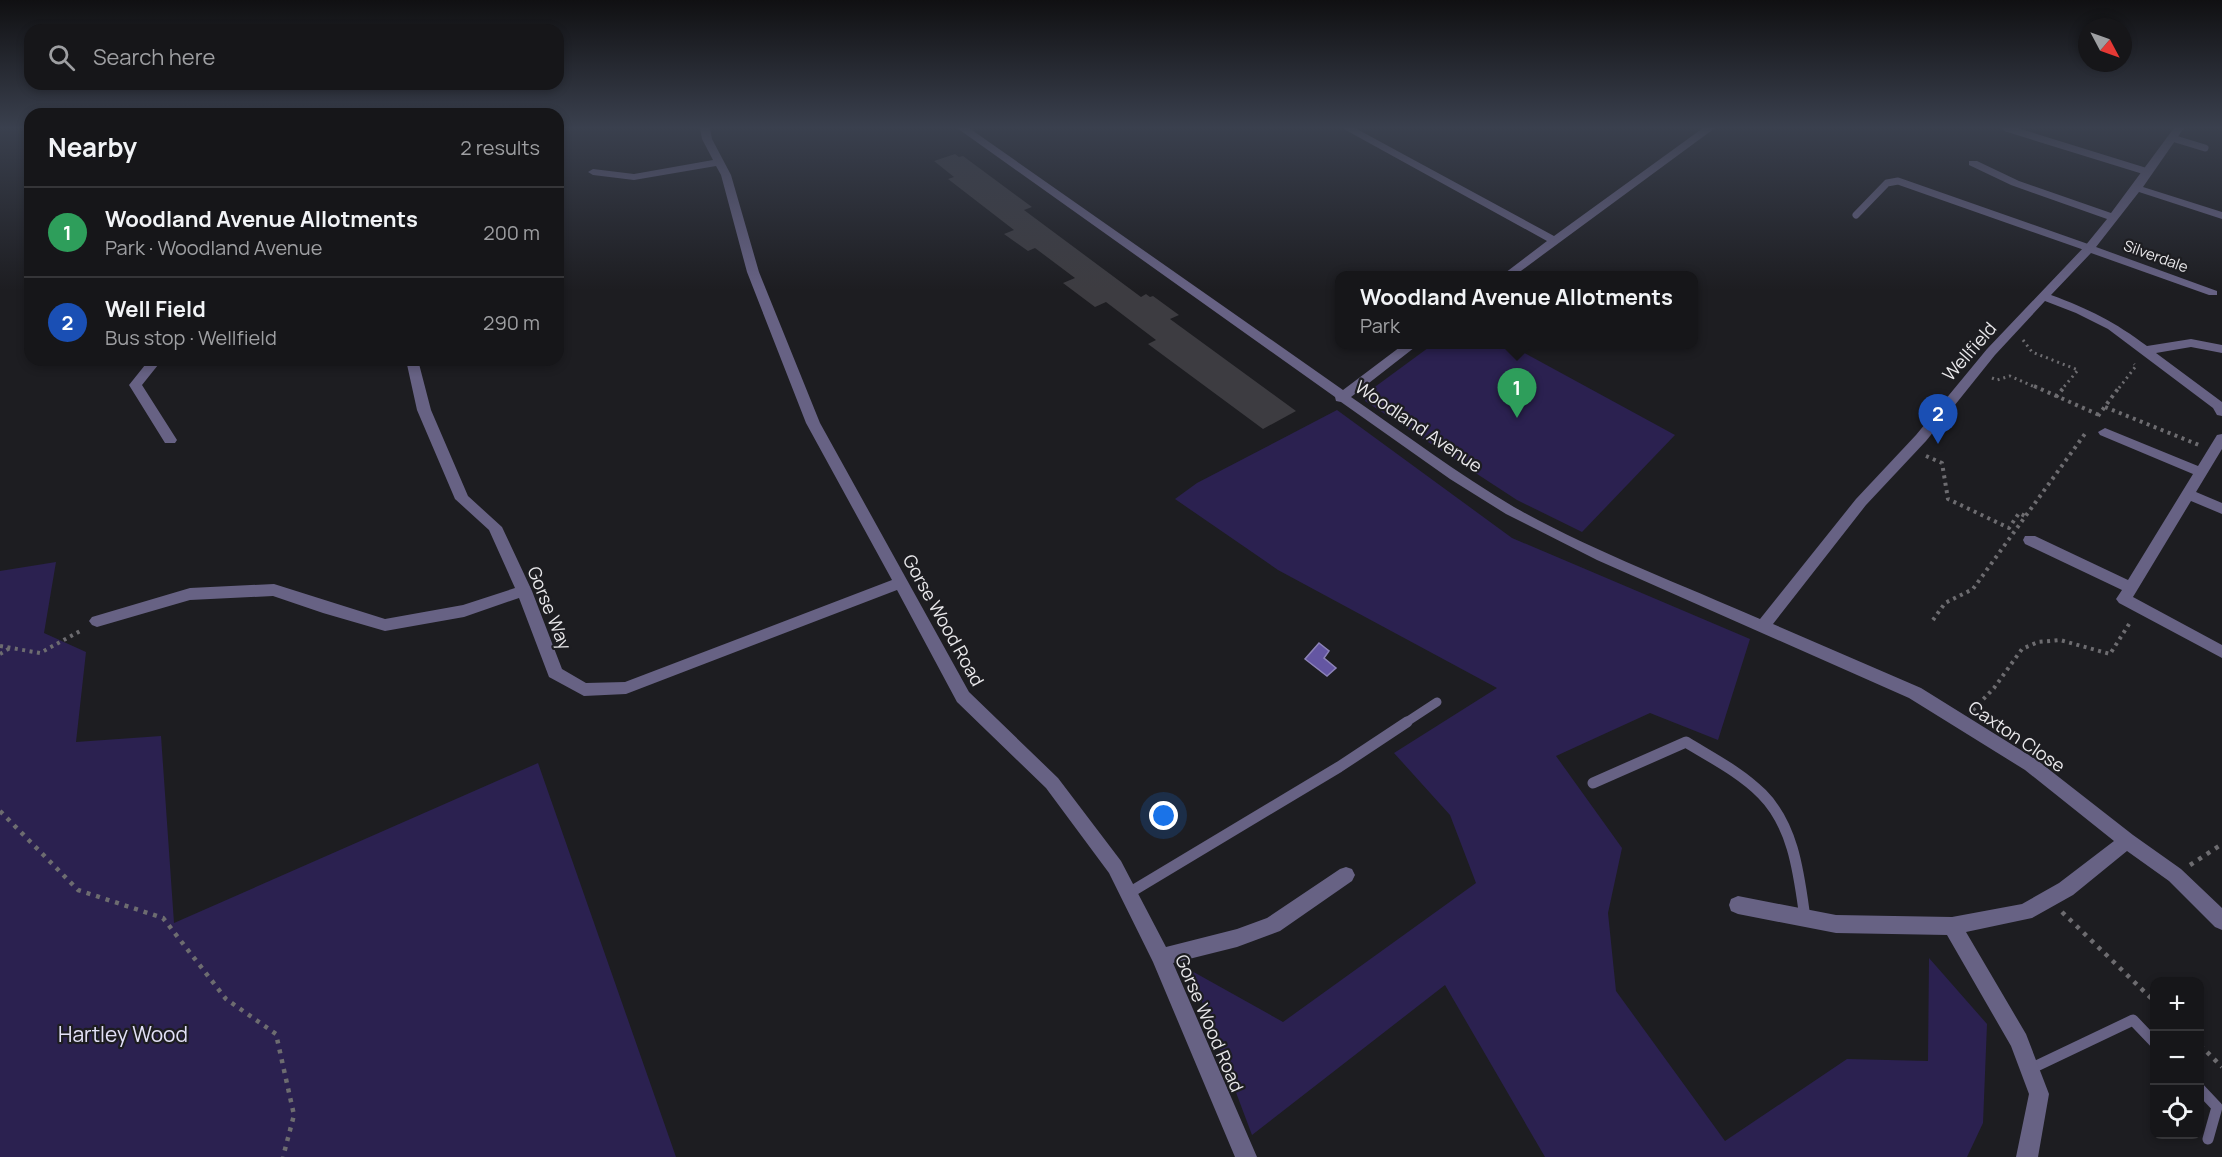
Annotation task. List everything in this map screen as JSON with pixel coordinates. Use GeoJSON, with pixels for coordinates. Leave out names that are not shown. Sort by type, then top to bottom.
{"type":"FeatureCollection","features":[{"type":"Feature","properties":{"kind":"street","name":"Gorse Wood Road"},"geometry":{"type":"LineString","coordinates":[[727,182],[753,272],[813,423],[963,697],[1052,783],[1115,867],[1161,957],[1246,1157]]}},
{"type":"Feature","properties":{"kind":"street","name":"Woodland Avenue"},"geometry":{"type":"LineString","coordinates":[[1038,182],[1341,398],[1455,476],[1511,511],[1602,556],[1763,626]]}},
{"type":"Feature","properties":{"kind":"street"},"geometry":{"type":"LineString","coordinates":[[1447,182],[1554,240]]}},
{"type":"Feature","properties":{"kind":"street"},"geometry":{"type":"LineString","coordinates":[[1513,271],[1635,182]]}},
{"type":"Feature","properties":{"kind":"street"},"geometry":{"type":"LineString","coordinates":[[2013,182],[2113,217]]}},
{"type":"Feature","properties":{"kind":"street","name":"Wellfield"},"geometry":{"type":"LineString","coordinates":[[1763,626],[1861,502],[1910,449],[1974,372],[2088,248],[2141,182]]}},
{"type":"Feature","properties":{"kind":"street"},"geometry":{"type":"LineString","coordinates":[[2137,188],[2222,216]]}},
{"type":"Feature","properties":{"kind":"street","name":"Silverdale"},"geometry":{"type":"LineString","coordinates":[[2088,248],[2213,293]]}},
{"type":"Feature","properties":{"kind":"street"},"geometry":{"type":"LineString","coordinates":[[2042,296],[2101,321],[2217,405],[2222,412]]}},
{"type":"Feature","properties":{"kind":"street"},"geometry":{"type":"LineString","coordinates":[[2138,347],[2191,343],[2222,349]]}},
{"type":"Feature","properties":{"kind":"street"},"geometry":{"type":"LineString","coordinates":[[1341,398],[1408,349]]}},
{"type":"Feature","properties":{"kind":"street"},"geometry":{"type":"LineString","coordinates":[[151,366],[135,385],[170,440]]}},
{"type":"Feature","properties":{"kind":"street","name":"Gorse Way"},"geometry":{"type":"LineString","coordinates":[[413,366],[424,410],[462,499],[495,526],[524,591],[555,673],[584,690],[626,688],[900,583]]}},
{"type":"Feature","properties":{"kind":"street"},"geometry":{"type":"LineString","coordinates":[[2105,432],[2201,472]]}},
{"type":"Feature","properties":{"kind":"street"},"geometry":{"type":"LineString","coordinates":[[2218,445],[2124,599],[2222,652]]}},
{"type":"Feature","properties":{"kind":"street"},"geometry":{"type":"LineString","coordinates":[[2188,494],[2222,509]]}},
{"type":"Feature","properties":{"kind":"street"},"geometry":{"type":"LineString","coordinates":[[2030,540],[2131,588]]}},
{"type":"Feature","properties":{"kind":"street"},"geometry":{"type":"LineString","coordinates":[[98,621],[190,594],[274,590],[328,609],[385,625],[464,611],[524,591]]}},
{"type":"Feature","properties":{"kind":"street","name":"Caxton Close"},"geometry":{"type":"LineString","coordinates":[[1763,626],[1915,693],[2031,765],[2127,841],[2175,875],[2222,921]]}},
{"type":"Feature","properties":{"kind":"street"},"geometry":{"type":"LineString","coordinates":[[1738,905],[1836,924],[1952,926],[2025,912],[2066,889],[2127,841]]}},
{"type":"Feature","properties":{"kind":"street"},"geometry":{"type":"LineString","coordinates":[[1161,957],[1237,938],[1273,925],[1346,874]]}},
{"type":"Feature","properties":{"kind":"street"},"geometry":{"type":"LineString","coordinates":[[1952,926],[2019,1041],[2039,1095],[2027,1157]]}},
{"type":"Feature","properties":{"kind":"lane"},"geometry":{"type":"LineString","coordinates":[[1856,215],[1887,183],[1893,182]]}},
{"type":"Feature","properties":{"kind":"lane"},"geometry":{"type":"LineString","coordinates":[[1901,182],[2088,248]]}},
{"type":"Feature","properties":{"kind":"lane"},"geometry":{"type":"LineString","coordinates":[[1129,893],[1339,767],[1437,702]]}},
{"type":"Feature","properties":{"kind":"lane"},"geometry":{"type":"LineString","coordinates":[[1593,783],[1686,742],[1754,787],[1771,804],[1783,826],[1796,865],[1805,918]]}},
{"type":"Feature","properties":{"kind":"lane"},"geometry":{"type":"LineString","coordinates":[[2030,1069],[2133,1020],[2150,1038]]}},
{"type":"Feature","properties":{"kind":"lane"},"geometry":{"type":"LineString","coordinates":[[2204,1094],[2217,1107],[2208,1139]]}},
{"type":"Feature","properties":{"kind":"path"},"geometry":{"type":"LineString","coordinates":[[2009,333],[2022,339],[2032,352],[2078,370],[2056,397]]}},
{"type":"Feature","properties":{"kind":"path"},"geometry":{"type":"LineString","coordinates":[[1933,620],[1945,603],[1973,589],[2136,366],[2122,348],[2138,347]]}},
{"type":"Feature","properties":{"kind":"path"},"geometry":{"type":"LineString","coordinates":[[1974,372],[1997,380],[2010,376],[2099,415]]}},
{"type":"Feature","properties":{"kind":"path"},"geometry":{"type":"LineString","coordinates":[[2105,407],[2218,445]]}},
{"type":"Feature","properties":{"kind":"path"},"geometry":{"type":"LineString","coordinates":[[2091,426],[2105,432]]}},
{"type":"Feature","properties":{"kind":"path"},"geometry":{"type":"LineString","coordinates":[[1910,449],[1942,463],[1948,500],[2009,528],[2019,513],[2025,516]]}},
{"type":"Feature","properties":{"kind":"path"},"geometry":{"type":"LineString","coordinates":[[1961,721],[1994,688],[2022,649],[2038,642],[2060,640],[2110,654],[2140,608]]}},
{"type":"Feature","properties":{"kind":"path"},"geometry":{"type":"LineString","coordinates":[[0,646],[40,653],[98,621]]}},
{"type":"Feature","properties":{"kind":"path"},"geometry":{"type":"LineString","coordinates":[[0,654],[11,648]]}},
{"type":"Feature","properties":{"kind":"path"},"geometry":{"type":"LineString","coordinates":[[0,811],[78,890],[163,918],[226,999],[276,1034],[294,1115],[283,1157]]}},
{"type":"Feature","properties":{"kind":"path"},"geometry":{"type":"LineString","coordinates":[[2175,875],[2222,844]]}},
{"type":"Feature","properties":{"kind":"path"},"geometry":{"type":"LineString","coordinates":[[2049,899],[2150,998]]}},
{"type":"Feature","properties":{"kind":"path"},"geometry":{"type":"LineString","coordinates":[[2204,1050],[2222,1067]]}},
{"type":"Feature","properties":{"kind":"green space"},"geometry":{"type":"Polygon","coordinates":[[[1427,349],[1517,349],[1675,435],[1582,532],[1517,500],[1365,401],[1368,392],[1427,349]]]}},
{"type":"Feature","properties":{"kind":"green space"},"geometry":{"type":"Polygon","coordinates":[[[1337,410],[1512,538],[1750,639],[1718,740],[1650,713],[1556,756],[1622,848],[1608,913],[1616,991],[1725,1141],[1847,1059],[1928,1061],[1929,958],[1987,1024],[1983,1123],[1967,1157],[1545,1157],[1445,985],[1252,1135],[1190,970],[1283,1022],[1476,883],[1450,815],[1394,753],[1497,688],[1278,570],[1175,499],[1197,483],[1337,410]]]}},
{"type":"Feature","properties":{"kind":"green space","name":"Hartley Wood"},"geometry":{"type":"Polygon","coordinates":[[[56,562],[44,633],[86,652],[76,742],[161,736],[174,923],[538,763],[676,1157],[0,1157],[0,571],[56,562]]]}},
{"type":"Feature","properties":{"kind":"shaded area"},"geometry":{"type":"Polygon","coordinates":[[[1319,643],[1329,651],[1324,658],[1336,668],[1327,676],[1305,659],[1319,643]]]}},
{"type":"Feature","properties":{"kind":"building"},"geometry":{"type":"Polygon","coordinates":[[[952,182],[998,182],[1032,207],[1024,210],[1141,297],[1146,294],[1153,296],[1179,315],[1170,319],[1296,411],[1263,429],[1148,344],[1156,340],[1106,302],[1095,307],[1063,283],[1075,278],[1035,248],[1028,251],[1004,234],[1014,230],[952,182]]]}},
{"type":"Feature","properties":{"kind":"place","name":"Woodland Avenue Allotments"},"geometry":{"type":"Point","coordinates":[1517,418]}},
{"type":"Feature","properties":{"kind":"place","name":"Well Field"},"geometry":{"type":"Point","coordinates":[1938,444]}}]}
